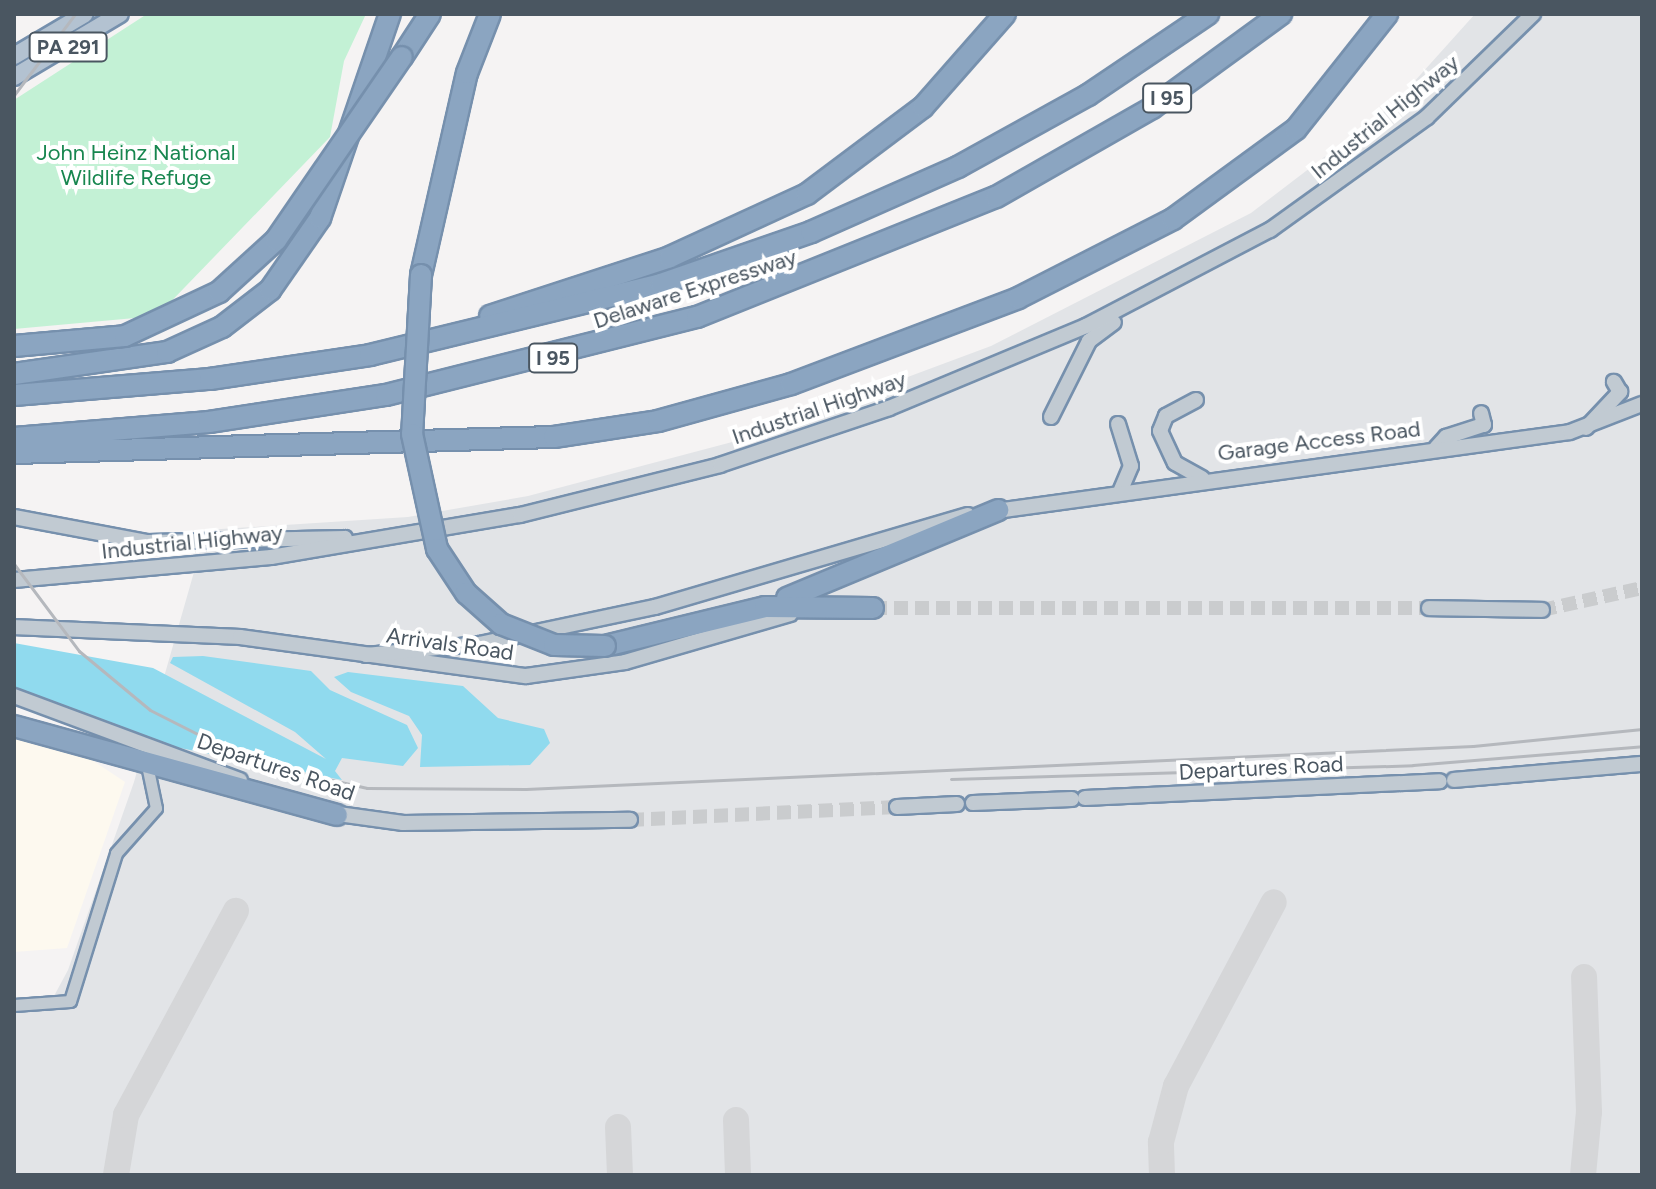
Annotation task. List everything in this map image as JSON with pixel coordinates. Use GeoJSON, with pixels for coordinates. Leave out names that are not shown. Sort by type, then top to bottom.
{"type":"FeatureCollection","features":[{"type":"Feature","properties":{"kind":"highway"},"geometry":{"type":"LineString","coordinates":[[14,374],[167,352],[222,327],[270,290],[326,206],[390,14]]}},
{"type":"Feature","properties":{"kind":"highway"},"geometry":{"type":"LineString","coordinates":[[14,346],[125,336],[219,292],[276,240],[430,14]]}},
{"type":"Feature","properties":{"kind":"highway"},"geometry":{"type":"LineString","coordinates":[[490,14],[456,123],[421,275],[411,425],[419,493],[437,549],[466,593],[501,624],[554,645],[605,646],[753,610],[809,603],[873,608]]}},
{"type":"Feature","properties":{"kind":"highway"},"geometry":{"type":"LineString","coordinates":[[456,123],[497,14]]}},
{"type":"Feature","properties":{"kind":"highway"},"geometry":{"type":"LineString","coordinates":[[317,364],[607,280],[778,210],[887,139],[961,69],[1005,14]]}},
{"type":"Feature","properties":{"kind":"highway","name":"Delaware Expressway"},"geometry":{"type":"LineString","coordinates":[[14,395],[317,364],[584,306],[811,232],[1028,131],[1208,14]]}},
{"type":"Feature","properties":{"kind":"highway"},"geometry":{"type":"LineString","coordinates":[[14,453],[545,438],[658,421],[791,384],[1018,298],[1173,219],[1296,129],[1350,70],[1387,14]]}},
{"type":"Feature","properties":{"kind":"highway","name":"Delaware Expressway"},"geometry":{"type":"LineString","coordinates":[[14,438],[197,423],[386,395],[697,317],[996,197],[1121,128],[1278,18]]}},
{"type":"Feature","properties":{"kind":"highway"},"geometry":{"type":"LineString","coordinates":[[753,610],[998,510]]}},
{"type":"Feature","properties":{"kind":"highway"},"geometry":{"type":"LineString","coordinates":[[14,726],[337,815]]}},
{"type":"Feature","properties":{"kind":"main road","name":"PA 291"},"geometry":{"type":"LineString","coordinates":[[14,56],[85,14]]}},
{"type":"Feature","properties":{"kind":"main road","name":"PA 291"},"geometry":{"type":"LineString","coordinates":[[14,77],[120,14]]}},
{"type":"Feature","properties":{"kind":"street","name":"Industrial Highway"},"geometry":{"type":"LineString","coordinates":[[14,580],[248,560],[417,534],[608,495],[788,444],[938,389],[1150,296],[1364,167],[1447,99],[1533,14]]}},
{"type":"Feature","properties":{"kind":"street"},"geometry":{"type":"LineString","coordinates":[[1051,417],[1093,337],[1150,296]]}},
{"type":"Feature","properties":{"kind":"street"},"geometry":{"type":"LineString","coordinates":[[1586,428],[1620,392],[1614,382]]}},
{"type":"Feature","properties":{"kind":"street"},"geometry":{"type":"LineString","coordinates":[[1196,400],[1166,416],[1160,431],[1175,463],[1202,478]]}},
{"type":"Feature","properties":{"kind":"street","name":"Garage Access Road"},"geometry":{"type":"LineString","coordinates":[[366,655],[479,644],[630,613],[998,510],[1202,478],[1586,428],[1642,404]]}},
{"type":"Feature","properties":{"kind":"street"},"geometry":{"type":"LineString","coordinates":[[1436,448],[1484,425],[1481,413]]}},
{"type":"Feature","properties":{"kind":"street"},"geometry":{"type":"LineString","coordinates":[[1118,424],[1131,466],[1121,490]]}},
{"type":"Feature","properties":{"kind":"street"},"geometry":{"type":"LineString","coordinates":[[14,517],[148,542],[417,534]]}},
{"type":"Feature","properties":{"kind":"street","name":"Arrivals Road"},"geometry":{"type":"LineString","coordinates":[[14,627],[230,636],[488,675],[548,675],[625,662],[761,619],[873,608]]}},
{"type":"Feature","properties":{"kind":"street"},"geometry":{"type":"LineString","coordinates":[[1429,608],[1542,610]]}},
{"type":"Feature","properties":{"kind":"street","name":"Departures Road"},"geometry":{"type":"LineString","coordinates":[[14,696],[337,815],[403,823],[630,820]]}},
{"type":"Feature","properties":{"kind":"street","name":"Departures Road"},"geometry":{"type":"LineString","coordinates":[[973,803],[1447,781],[1642,764]]}},
{"type":"Feature","properties":{"kind":"street"},"geometry":{"type":"LineString","coordinates":[[14,1005],[70,1001],[116,853],[156,808],[147,765]]}},
{"type":"Feature","properties":{"kind":"street"},"geometry":{"type":"LineString","coordinates":[[897,807],[957,804]]}},
{"type":"Feature","properties":{"kind":"shaded area"},"geometry":{"type":"Polygon","coordinates":[[[1475,14],[1642,14],[1642,1175],[14,1175],[14,998],[54,996],[68,970],[134,782],[206,530],[408,517],[528,496],[736,441],[991,346],[1251,213],[1395,103],[1475,14]]]}},
{"type":"Feature","properties":{"kind":"shaded area"},"geometry":{"type":"Polygon","coordinates":[[[14,737],[92,760],[125,782],[67,948],[14,952],[14,737]]]}},
{"type":"Feature","properties":{"kind":"green space","name":"John Heinz National Wildlife Refuge"},"geometry":{"type":"Polygon","coordinates":[[[147,14],[366,14],[344,61],[330,137],[157,316],[14,329],[14,100],[147,14]]]}},
{"type":"Feature","properties":{"kind":"water"},"geometry":{"type":"Polygon","coordinates":[[[14,643],[153,668],[326,759],[295,732],[170,663],[173,657],[203,656],[311,671],[330,690],[407,725],[418,748],[403,766],[342,758],[335,771],[342,780],[175,747],[14,687],[14,643]]]}},
{"type":"Feature","properties":{"kind":"water"},"geometry":{"type":"Polygon","coordinates":[[[348,672],[463,686],[498,718],[544,729],[550,743],[530,765],[420,767],[422,735],[409,716],[351,692],[334,677],[348,672]]]}},
{"type":"Feature","properties":{"kind":"taxiway"},"geometry":{"type":"LineString","coordinates":[[1162,1175],[1161,1142],[1176,1086],[1274,902]]}},
{"type":"Feature","properties":{"kind":"taxiway"},"geometry":{"type":"LineString","coordinates":[[116,1175],[126,1115],[236,911]]}},
{"type":"Feature","properties":{"kind":"taxiway"},"geometry":{"type":"LineString","coordinates":[[1583,1175],[1589,1112],[1584,977]]}},
{"type":"Feature","properties":{"kind":"taxiway"},"geometry":{"type":"LineString","coordinates":[[736,1120],[738,1175]]}},
{"type":"Feature","properties":{"kind":"taxiway"},"geometry":{"type":"LineString","coordinates":[[618,1127],[620,1175]]}},
{"type":"Feature","properties":{"kind":"tunnel"},"geometry":{"type":"LineString","coordinates":[[1542,610],[1642,588]]}},
{"type":"Feature","properties":{"kind":"tunnel"},"geometry":{"type":"LineString","coordinates":[[873,608],[1429,608]]}},
{"type":"Feature","properties":{"kind":"tunnel"},"geometry":{"type":"LineString","coordinates":[[630,820],[897,807]]}},
{"type":"Feature","properties":{"kind":"railway"},"geometry":{"type":"LineString","coordinates":[[14,95],[75,14]]}},
{"type":"Feature","properties":{"kind":"railway"},"geometry":{"type":"LineString","coordinates":[[14,564],[79,651],[150,710],[253,762],[367,788],[526,789],[1473,746],[1642,729]]}},
{"type":"Feature","properties":{"kind":"railway"},"geometry":{"type":"LineString","coordinates":[[951,779],[1413,765],[1642,746]]}}]}
